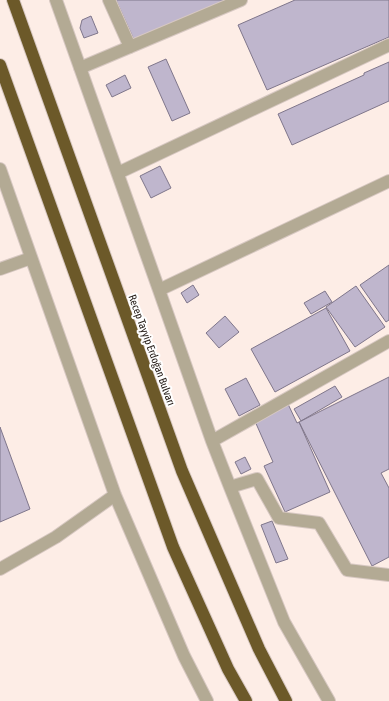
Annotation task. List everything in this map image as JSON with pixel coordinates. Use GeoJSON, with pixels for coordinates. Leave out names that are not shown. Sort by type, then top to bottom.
{"type":"FeatureCollection","features":[{"type":"Feature","properties":{"kind":"highway","name":"Recep Tayyip Erdoğan Bulvarı"},"geometry":{"type":"LineString","coordinates":[[13,0],[182,471],[259,649],[286,701]]}},
{"type":"Feature","properties":{"kind":"highway"},"geometry":{"type":"LineString","coordinates":[[0,65],[173,547],[228,669],[246,701]]}},
{"type":"Feature","properties":{"kind":"street"},"geometry":{"type":"LineString","coordinates":[[56,0],[212,441],[284,622],[330,701]]}},
{"type":"Feature","properties":{"kind":"street"},"geometry":{"type":"LineString","coordinates":[[109,0],[130,47]]}},
{"type":"Feature","properties":{"kind":"street"},"geometry":{"type":"LineString","coordinates":[[80,68],[241,0]]}},
{"type":"Feature","properties":{"kind":"street"},"geometry":{"type":"LineString","coordinates":[[118,173],[389,45]]}},
{"type":"Feature","properties":{"kind":"street"},"geometry":{"type":"LineString","coordinates":[[0,169],[115,495],[184,656],[207,701]]}},
{"type":"Feature","properties":{"kind":"street"},"geometry":{"type":"LineString","coordinates":[[159,290],[389,181]]}},
{"type":"Feature","properties":{"kind":"street"},"geometry":{"type":"LineString","coordinates":[[0,269],[31,258]]}},
{"type":"Feature","properties":{"kind":"street"},"geometry":{"type":"LineString","coordinates":[[212,441],[389,341]]}},
{"type":"Feature","properties":{"kind":"street"},"geometry":{"type":"LineString","coordinates":[[230,487],[257,479],[279,518],[319,523],[347,570],[389,575]]}},
{"type":"Feature","properties":{"kind":"street"},"geometry":{"type":"LineString","coordinates":[[0,569],[56,537],[115,495]]}},
{"type":"Feature","properties":{"kind":"building"},"geometry":{"type":"Polygon","coordinates":[[[116,0],[223,0],[224,3],[135,42],[116,0]]]}},
{"type":"Feature","properties":{"kind":"building"},"geometry":{"type":"Polygon","coordinates":[[[295,0],[389,0],[389,37],[267,90],[238,25],[295,0]]]}},
{"type":"Feature","properties":{"kind":"building"},"geometry":{"type":"Polygon","coordinates":[[[91,16],[98,33],[84,38],[80,28],[82,20],[91,16]]]}},
{"type":"Feature","properties":{"kind":"building"},"geometry":{"type":"Polygon","coordinates":[[[166,59],[190,113],[172,121],[148,67],[166,59]]]}},
{"type":"Feature","properties":{"kind":"building"},"geometry":{"type":"Polygon","coordinates":[[[389,62],[389,101],[292,145],[278,114],[389,62]]]}},
{"type":"Feature","properties":{"kind":"building"},"geometry":{"type":"Polygon","coordinates":[[[125,75],[131,88],[112,97],[106,85],[125,75]]]}},
{"type":"Feature","properties":{"kind":"building"},"geometry":{"type":"Polygon","coordinates":[[[160,166],[171,188],[151,198],[140,176],[160,166]]]}},
{"type":"Feature","properties":{"kind":"building"},"geometry":{"type":"Polygon","coordinates":[[[389,265],[389,320],[386,322],[360,285],[389,265]]]}},
{"type":"Feature","properties":{"kind":"building"},"geometry":{"type":"Polygon","coordinates":[[[193,285],[199,295],[187,303],[181,293],[193,285]]]}},
{"type":"Feature","properties":{"kind":"building"},"geometry":{"type":"Polygon","coordinates":[[[356,286],[385,327],[355,347],[326,307],[356,286]]]}},
{"type":"Feature","properties":{"kind":"building"},"geometry":{"type":"Polygon","coordinates":[[[325,291],[332,302],[311,314],[304,303],[325,291]]]}},
{"type":"Feature","properties":{"kind":"building"},"geometry":{"type":"Polygon","coordinates":[[[326,308],[350,351],[275,392],[251,349],[326,308]]]}},
{"type":"Feature","properties":{"kind":"building"},"geometry":{"type":"Polygon","coordinates":[[[225,316],[239,332],[219,348],[206,333],[225,316]]]}},
{"type":"Feature","properties":{"kind":"building"},"geometry":{"type":"Polygon","coordinates":[[[389,377],[389,469],[381,473],[389,488],[389,557],[372,566],[299,422],[389,377]]]}},
{"type":"Feature","properties":{"kind":"building"},"geometry":{"type":"Polygon","coordinates":[[[246,378],[260,405],[239,416],[225,389],[246,378]]]}},
{"type":"Feature","properties":{"kind":"building"},"geometry":{"type":"Polygon","coordinates":[[[335,386],[342,397],[301,421],[294,409],[335,386]]]}},
{"type":"Feature","properties":{"kind":"building"},"geometry":{"type":"Polygon","coordinates":[[[288,404],[297,423],[299,422],[330,492],[285,512],[264,466],[273,462],[254,419],[288,404]]]}},
{"type":"Feature","properties":{"kind":"building"},"geometry":{"type":"Polygon","coordinates":[[[0,427],[30,509],[0,522],[0,427]]]}},
{"type":"Feature","properties":{"kind":"building"},"geometry":{"type":"Polygon","coordinates":[[[245,457],[251,469],[241,474],[235,462],[245,457]]]}},
{"type":"Feature","properties":{"kind":"building"},"geometry":{"type":"Polygon","coordinates":[[[272,521],[288,559],[276,563],[261,525],[272,521]]]}}]}
